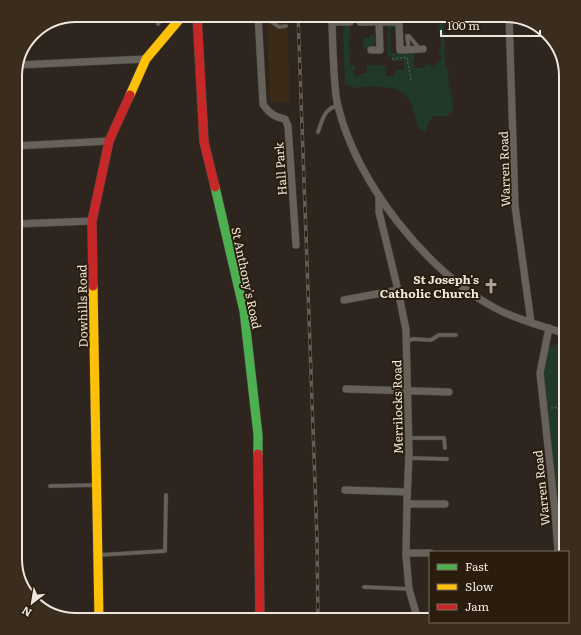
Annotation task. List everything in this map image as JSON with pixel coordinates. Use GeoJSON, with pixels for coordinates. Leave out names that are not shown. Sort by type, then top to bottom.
{"type":"FeatureCollection","features":[{"type":"Feature","properties":{"kind":"street","name":"St Anthony's Road"},"geometry":{"type":"LineString","coordinates":[[197,22],[204,142],[244,311],[258,435],[260,613]]}},
{"type":"Feature","properties":{"kind":"street","name":"Hall Park"},"geometry":{"type":"LineString","coordinates":[[258,22],[263,104],[268,111],[276,117],[285,120],[288,126],[296,245]]}},
{"type":"Feature","properties":{"kind":"street"},"geometry":{"type":"LineString","coordinates":[[332,22],[335,84],[338,105],[347,134],[364,173],[410,238],[449,277],[495,308],[522,320],[559,332]]}},
{"type":"Feature","properties":{"kind":"street"},"geometry":{"type":"LineString","coordinates":[[360,22],[399,22],[400,50],[421,49]]}},
{"type":"Feature","properties":{"kind":"street"},"geometry":{"type":"LineString","coordinates":[[371,50],[380,50],[379,22]]}},
{"type":"Feature","properties":{"kind":"street","name":"Warren Road"},"geometry":{"type":"LineString","coordinates":[[509,22],[515,206],[531,322]]}},
{"type":"Feature","properties":{"kind":"street","name":"Dowhills Road"},"geometry":{"type":"LineString","coordinates":[[99,613],[92,221],[109,141],[146,59],[176,23]]}},
{"type":"Feature","properties":{"kind":"street"},"geometry":{"type":"LineString","coordinates":[[23,65],[146,59]]}},
{"type":"Feature","properties":{"kind":"street"},"geometry":{"type":"LineString","coordinates":[[22,146],[109,141]]}},
{"type":"Feature","properties":{"kind":"street","name":"Merrilocks Road"},"geometry":{"type":"LineString","coordinates":[[379,195],[379,212],[398,290],[407,341],[409,458],[406,553],[409,589],[416,613]]}},
{"type":"Feature","properties":{"kind":"street"},"geometry":{"type":"LineString","coordinates":[[22,224],[92,221]]}},
{"type":"Feature","properties":{"kind":"street"},"geometry":{"type":"LineString","coordinates":[[344,300],[398,290]]}},
{"type":"Feature","properties":{"kind":"street","name":"Warren Road"},"geometry":{"type":"LineString","coordinates":[[549,328],[540,373],[558,551]]}},
{"type":"Feature","properties":{"kind":"street"},"geometry":{"type":"LineString","coordinates":[[346,389],[449,392]]}},
{"type":"Feature","properties":{"kind":"street"},"geometry":{"type":"LineString","coordinates":[[345,490],[407,492]]}},
{"type":"Feature","properties":{"kind":"street"},"geometry":{"type":"LineString","coordinates":[[407,504],[445,504]]}},
{"type":"Feature","properties":{"kind":"street"},"geometry":{"type":"LineString","coordinates":[[406,553],[429,553]]}},
{"type":"Feature","properties":{"kind":"lane"},"geometry":{"type":"LineString","coordinates":[[272,22],[279,26],[286,26]]}},
{"type":"Feature","properties":{"kind":"lane"},"geometry":{"type":"LineString","coordinates":[[409,49],[407,36],[409,36],[421,49]]}},
{"type":"Feature","properties":{"kind":"lane"},"geometry":{"type":"LineString","coordinates":[[318,132],[326,112],[329,108],[338,105]]}},
{"type":"Feature","properties":{"kind":"lane"},"geometry":{"type":"LineString","coordinates":[[407,341],[413,339],[430,340],[439,335],[456,335]]}},
{"type":"Feature","properties":{"kind":"lane"},"geometry":{"type":"LineString","coordinates":[[409,438],[444,438],[445,448]]}},
{"type":"Feature","properties":{"kind":"lane"},"geometry":{"type":"LineString","coordinates":[[409,458],[447,459]]}},
{"type":"Feature","properties":{"kind":"lane"},"geometry":{"type":"LineString","coordinates":[[50,486],[97,486]]}},
{"type":"Feature","properties":{"kind":"lane"},"geometry":{"type":"LineString","coordinates":[[98,555],[165,551],[166,495]]}},
{"type":"Feature","properties":{"kind":"lane"},"geometry":{"type":"LineString","coordinates":[[555,511],[559,511]]}},
{"type":"Feature","properties":{"kind":"lane"},"geometry":{"type":"LineString","coordinates":[[364,587],[409,589]]}},
{"type":"Feature","properties":{"kind":"path"},"geometry":{"type":"LineString","coordinates":[[407,58],[411,81]]}},
{"type":"Feature","properties":{"kind":"path"},"geometry":{"type":"LineString","coordinates":[[544,408],[558,407],[559,415]]}},
{"type":"Feature","properties":{"kind":"shaded area"},"geometry":{"type":"Polygon","coordinates":[[[267,22],[287,22],[290,102],[270,102],[267,22]]]}},
{"type":"Feature","properties":{"kind":"green space"},"geometry":{"type":"Polygon","coordinates":[[[441,22],[444,22],[445,66],[448,68],[449,89],[454,106],[449,114],[432,118],[426,131],[421,131],[418,128],[412,105],[405,94],[394,88],[369,86],[355,88],[345,84],[343,27],[350,25],[350,66],[355,66],[356,69],[353,71],[353,74],[359,76],[367,73],[366,65],[386,65],[386,76],[395,76],[395,70],[404,70],[404,61],[392,61],[392,57],[388,57],[388,28],[386,26],[382,26],[382,24],[391,24],[399,28],[390,28],[391,53],[414,53],[414,68],[424,68],[424,65],[429,64],[433,68],[443,57],[439,53],[439,49],[441,49],[440,32],[438,31],[438,27],[441,22]]]}},
{"type":"Feature","properties":{"kind":"green space"},"geometry":{"type":"Polygon","coordinates":[[[370,35],[375,35],[374,46],[372,48],[363,48],[363,38],[370,38],[370,35]]]}},
{"type":"Feature","properties":{"kind":"green space"},"geometry":{"type":"Polygon","coordinates":[[[559,344],[559,551],[557,551],[540,373],[546,347],[559,344]]]}},
{"type":"Feature","properties":{"kind":"railway"},"geometry":{"type":"LineString","coordinates":[[298,22],[317,539],[318,613]]}},
{"type":"Feature","properties":{"kind":"traffic: fast"},"geometry":{"type":"LineString","coordinates":[[215,187],[244,311],[258,435],[258,454]]}},
{"type":"Feature","properties":{"kind":"traffic: slow"},"geometry":{"type":"LineString","coordinates":[[130,95],[146,59],[177,22]]}},
{"type":"Feature","properties":{"kind":"traffic: slow"},"geometry":{"type":"LineString","coordinates":[[93,286],[99,613]]}},
{"type":"Feature","properties":{"kind":"traffic: jam"},"geometry":{"type":"LineString","coordinates":[[197,22],[204,142],[215,187]]}},
{"type":"Feature","properties":{"kind":"traffic: jam"},"geometry":{"type":"LineString","coordinates":[[93,286],[92,221],[109,141],[130,95]]}},
{"type":"Feature","properties":{"kind":"traffic: jam"},"geometry":{"type":"LineString","coordinates":[[258,454],[260,613]]}},
{"type":"Feature","properties":{"kind":"place","name":"St Joseph's Catholic Church"},"geometry":{"type":"Point","coordinates":[491,286]}}]}
